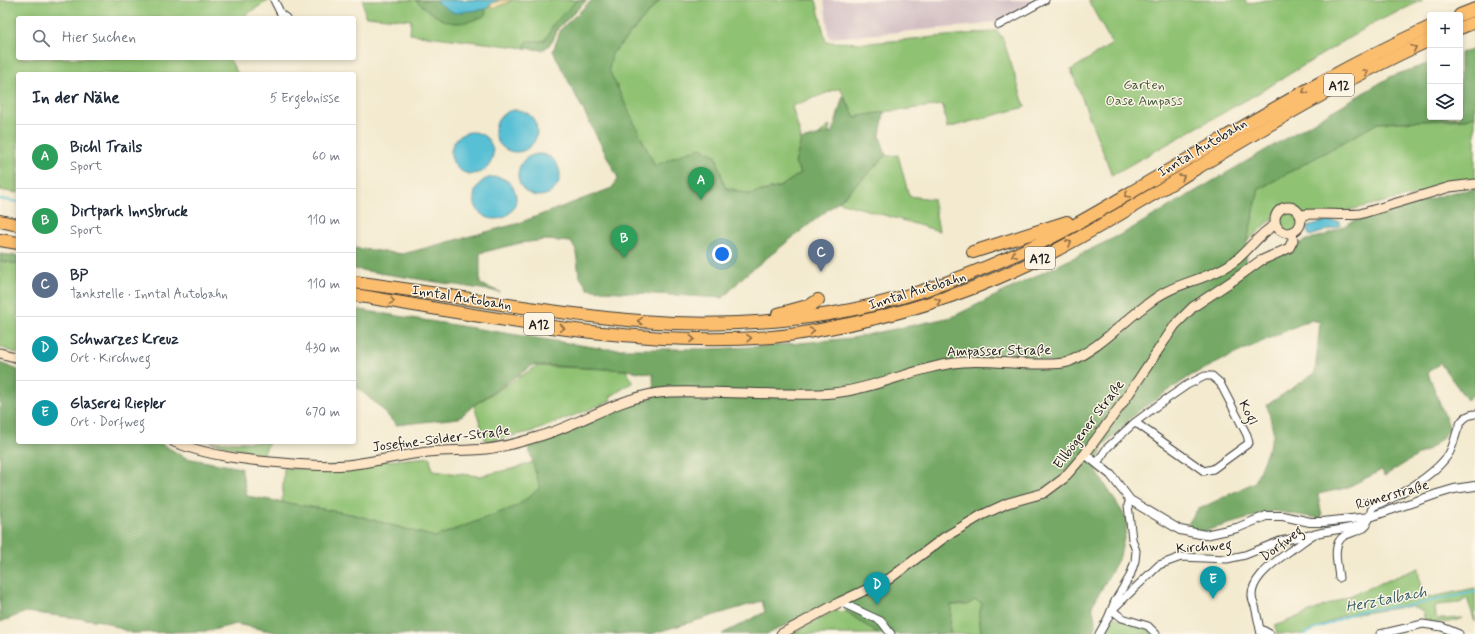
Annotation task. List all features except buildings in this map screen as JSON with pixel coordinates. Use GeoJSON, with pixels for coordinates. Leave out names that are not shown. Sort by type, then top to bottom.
{"type":"FeatureCollection","features":[{"type":"Feature","properties":{"kind":"highway"},"geometry":{"type":"LineString","coordinates":[[1463,14],[1475,9]]}},
{"type":"Feature","properties":{"kind":"highway"},"geometry":{"type":"LineString","coordinates":[[1463,27],[1475,22]]}},
{"type":"Feature","properties":{"kind":"highway","name":"Inntal Autobahn"},"geometry":{"type":"LineString","coordinates":[[356,282],[563,313],[638,321],[710,324],[755,322],[830,314],[858,308],[922,291],[958,279],[991,266],[1044,241],[1098,212],[1304,91],[1358,62],[1427,28]]}},
{"type":"Feature","properties":{"kind":"highway","name":"Inntal Autobahn"},"geometry":{"type":"LineString","coordinates":[[356,295],[563,328],[638,336],[695,339],[773,337],[800,334],[860,323],[919,308],[960,293],[992,281],[1047,254],[1103,224],[1323,94],[1397,55],[1427,41]]}},
{"type":"Feature","properties":{"kind":"highway"},"geometry":{"type":"LineString","coordinates":[[973,252],[1067,222],[1085,213],[1098,212]]}},
{"type":"Feature","properties":{"kind":"highway"},"geometry":{"type":"LineString","coordinates":[[0,221],[16,225]]}},
{"type":"Feature","properties":{"kind":"highway"},"geometry":{"type":"LineString","coordinates":[[0,228],[16,230]]}},
{"type":"Feature","properties":{"kind":"highway"},"geometry":{"type":"LineString","coordinates":[[0,240],[16,243]]}},
{"type":"Feature","properties":{"kind":"highway"},"geometry":{"type":"LineString","coordinates":[[755,322],[768,316],[811,305],[818,300]]}},
{"type":"Feature","properties":{"kind":"main road"},"geometry":{"type":"LineString","coordinates":[[1300,215],[1311,213],[1348,215],[1360,214],[1450,187],[1475,184]]}},
{"type":"Feature","properties":{"kind":"main road"},"geometry":{"type":"LineString","coordinates":[[1284,207],[1293,207],[1300,215],[1300,225],[1297,230],[1292,232],[1283,232],[1275,225],[1276,212],[1284,207]]}},
{"type":"Feature","properties":{"kind":"main road","name":"Ampasser Straße"},"geometry":{"type":"LineString","coordinates":[[634,399],[659,393],[832,393],[860,389],[921,369],[966,362],[1038,364],[1065,363],[1092,350],[1149,302],[1164,292],[1206,276],[1231,264],[1239,258],[1262,233],[1275,225]]}},
{"type":"Feature","properties":{"kind":"main road","name":"Ellbögener Straße"},"geometry":{"type":"LineString","coordinates":[[781,634],[840,602],[889,579],[945,537],[982,515],[1008,504],[1044,492],[1064,480],[1124,401],[1175,325],[1193,307],[1260,260],[1289,248],[1294,237],[1292,232]]}},
{"type":"Feature","properties":{"kind":"main road"},"geometry":{"type":"LineString","coordinates":[[0,352],[16,357]]}},
{"type":"Feature","properties":{"kind":"main road","name":"Josefine-Sölder-Straße"},"geometry":{"type":"LineString","coordinates":[[179,444],[200,452],[223,457],[300,465],[328,466],[351,464],[401,455],[448,450],[488,449],[539,437],[634,399]]}},
{"type":"Feature","properties":{"kind":"street"},"geometry":{"type":"LineString","coordinates":[[274,0],[284,16]]}},
{"type":"Feature","properties":{"kind":"street"},"geometry":{"type":"LineString","coordinates":[[999,25],[1045,0]]}},
{"type":"Feature","properties":{"kind":"street","name":"Kogl"},"geometry":{"type":"LineString","coordinates":[[1097,463],[1107,448],[1134,423],[1186,386],[1201,377],[1208,375],[1215,378],[1220,383],[1247,435],[1249,443],[1213,469],[1204,471],[1134,423]]}},
{"type":"Feature","properties":{"kind":"street"},"geometry":{"type":"LineString","coordinates":[[1339,578],[1336,550],[1337,544],[1343,537],[1366,527],[1370,511],[1373,507],[1397,496],[1439,466],[1450,451],[1458,427],[1462,421],[1467,416],[1475,414]]}},
{"type":"Feature","properties":{"kind":"street","name":"Römerstraße"},"geometry":{"type":"LineString","coordinates":[[1085,454],[1111,474],[1130,500],[1180,530],[1204,535],[1237,528],[1266,516],[1283,516],[1310,522],[1369,519],[1437,494],[1454,489],[1475,486]]}},
{"type":"Feature","properties":{"kind":"street","name":"Kirchweg"},"geometry":{"type":"LineString","coordinates":[[1099,634],[1130,576],[1135,561],[1136,551],[1132,539],[1128,505],[1130,500]]}},
{"type":"Feature","properties":{"kind":"street","name":"Dorfweg"},"geometry":{"type":"LineString","coordinates":[[1270,634],[1261,631],[1252,602],[1252,591],[1254,585],[1269,566],[1314,534],[1360,525],[1369,519]]}},
{"type":"Feature","properties":{"kind":"street","name":"Kirchweg"},"geometry":{"type":"LineString","coordinates":[[1112,610],[1160,565],[1181,557],[1227,559],[1239,557],[1280,541],[1314,534]]}},
{"type":"Feature","properties":{"kind":"street"},"geometry":{"type":"LineString","coordinates":[[840,602],[880,621],[891,634]]}},
{"type":"Feature","properties":{"kind":"street"},"geometry":{"type":"LineString","coordinates":[[1112,610],[1122,618],[1148,626],[1156,634]]}},
{"type":"Feature","properties":{"kind":"street"},"geometry":{"type":"LineString","coordinates":[[1380,634],[1423,624],[1442,627],[1459,634]]}},
{"type":"Feature","properties":{"kind":"shaded area"},"geometry":{"type":"Polygon","coordinates":[[[824,0],[1040,0],[1004,20],[979,25],[829,38],[824,0]]]}},
{"type":"Feature","properties":{"kind":"green space"},"geometry":{"type":"Polygon","coordinates":[[[0,0],[269,0],[244,16],[16,16],[16,60],[230,60],[237,72],[16,72],[16,193],[0,190],[0,0]]]}},
{"type":"Feature","properties":{"kind":"green space"},"geometry":{"type":"Polygon","coordinates":[[[363,0],[587,0],[558,28],[552,42],[543,50],[410,34],[411,20],[365,16],[363,0]]]}},
{"type":"Feature","properties":{"kind":"green space"},"geometry":{"type":"Polygon","coordinates":[[[415,0],[435,0],[445,6],[459,9],[486,9],[485,16],[464,22],[447,22],[433,14],[415,0]]]}},
{"type":"Feature","properties":{"kind":"green space"},"geometry":{"type":"Polygon","coordinates":[[[577,0],[587,0],[558,28],[552,42],[543,50],[524,48],[527,41],[545,40],[554,23],[577,0]]]}},
{"type":"Feature","properties":{"kind":"green space"},"geometry":{"type":"Polygon","coordinates":[[[592,0],[660,0],[612,54],[609,70],[655,166],[686,152],[702,148],[716,156],[725,188],[749,194],[780,187],[801,173],[795,163],[801,140],[833,132],[843,96],[855,117],[884,112],[880,136],[886,156],[839,201],[744,276],[723,298],[588,289],[579,275],[576,251],[571,242],[546,240],[520,243],[480,253],[480,284],[500,292],[356,269],[356,248],[403,254],[516,224],[612,188],[618,178],[553,51],[561,29],[592,0]]]}},
{"type":"Feature","properties":{"kind":"green space"},"geometry":{"type":"Polygon","coordinates":[[[660,0],[816,0],[826,42],[869,43],[990,32],[997,30],[1003,39],[1025,107],[947,128],[943,105],[855,117],[840,88],[792,106],[801,138],[798,154],[830,125],[825,151],[793,210],[763,201],[803,174],[795,163],[801,173],[780,187],[749,194],[725,187],[716,156],[655,166],[571,64],[613,53],[660,0]]]}},
{"type":"Feature","properties":{"kind":"green space","name":"Garten Oase Ampass"},"geometry":{"type":"Polygon","coordinates":[[[1088,0],[1245,0],[1247,4],[1265,0],[1423,0],[1372,24],[1255,95],[1112,175],[1071,70],[1112,44],[1088,0]]]}},
{"type":"Feature","properties":{"kind":"green space"},"geometry":{"type":"Polygon","coordinates":[[[1475,48],[1475,116],[1463,119],[1463,52],[1475,48]]]}},
{"type":"Feature","properties":{"kind":"green space"},"geometry":{"type":"Polygon","coordinates":[[[1427,64],[1427,120],[1443,120],[1378,123],[1259,189],[1247,242],[1246,264],[1291,252],[1299,244],[1307,240],[1326,235],[1356,220],[1393,211],[1449,193],[1475,189],[1475,393],[1467,400],[1440,363],[1428,373],[1450,429],[1435,445],[1384,476],[1382,470],[1346,488],[1318,494],[1322,517],[1317,518],[1274,511],[1201,532],[1186,527],[1197,510],[1255,482],[1274,434],[1267,405],[1315,373],[1320,322],[1310,320],[1192,375],[1138,411],[1102,447],[1097,472],[1128,521],[1120,556],[1092,606],[1096,624],[1092,634],[981,634],[979,616],[982,603],[975,600],[967,605],[951,605],[950,634],[878,634],[847,612],[841,597],[768,634],[722,634],[765,612],[762,601],[651,634],[284,634],[236,624],[209,631],[131,633],[102,621],[26,612],[0,622],[0,363],[16,369],[16,444],[162,444],[186,458],[241,468],[247,496],[351,514],[435,537],[517,506],[540,488],[527,442],[654,397],[653,374],[626,370],[533,365],[474,405],[459,418],[396,425],[380,407],[356,387],[356,309],[605,349],[712,349],[768,346],[852,338],[952,317],[1124,233],[1392,76],[1427,64]]]}},
{"type":"Feature","properties":{"kind":"green space"},"geometry":{"type":"Polygon","coordinates":[[[1475,116],[1475,184],[1453,187],[1345,211],[1301,219],[1297,230],[1288,233],[1279,229],[1274,217],[1247,242],[1259,189],[1378,123],[1465,119],[1475,116]]]}},
{"type":"Feature","properties":{"kind":"green space"},"geometry":{"type":"Polygon","coordinates":[[[898,155],[909,196],[933,199],[939,231],[839,202],[886,156],[898,155]]]}},
{"type":"Feature","properties":{"kind":"green space"},"geometry":{"type":"Polygon","coordinates":[[[0,254],[16,256],[16,264],[0,261],[0,254]]]}},
{"type":"Feature","properties":{"kind":"green space"},"geometry":{"type":"Polygon","coordinates":[[[0,261],[16,264],[16,353],[0,347],[0,261]]]}},
{"type":"Feature","properties":{"kind":"green space"},"geometry":{"type":"Polygon","coordinates":[[[537,366],[626,370],[633,382],[610,397],[611,401],[534,431],[486,442],[474,405],[537,366]]]}},
{"type":"Feature","properties":{"kind":"green space"},"geometry":{"type":"Polygon","coordinates":[[[218,444],[268,444],[263,455],[218,444]]]}},
{"type":"Feature","properties":{"kind":"green space"},"geometry":{"type":"Polygon","coordinates":[[[430,457],[432,471],[480,476],[516,468],[533,462],[540,488],[517,506],[435,537],[351,514],[282,502],[284,468],[299,469],[430,457]]]}},
{"type":"Feature","properties":{"kind":"green space"},"geometry":{"type":"Polygon","coordinates":[[[1418,568],[1422,599],[1475,588],[1475,622],[1467,598],[1460,603],[1437,605],[1435,607],[1436,617],[1438,619],[1462,618],[1448,622],[1439,623],[1425,621],[1423,612],[1411,606],[1342,616],[1304,634],[1277,634],[1275,626],[1418,568]]]}},
{"type":"Feature","properties":{"kind":"green space"},"geometry":{"type":"Polygon","coordinates":[[[975,600],[982,603],[979,616],[981,634],[950,634],[951,605],[967,605],[975,600]]]}},
{"type":"Feature","properties":{"kind":"green space"},"geometry":{"type":"Polygon","coordinates":[[[834,611],[847,612],[878,634],[792,634],[834,611]]]}},
{"type":"Feature","properties":{"kind":"green space"},"geometry":{"type":"Polygon","coordinates":[[[1114,617],[1150,630],[1153,634],[1099,634],[1103,627],[1114,617]]]}},
{"type":"Feature","properties":{"kind":"sand"},"geometry":{"type":"Polygon","coordinates":[[[500,0],[513,0],[493,9],[490,4],[500,0]]]}},
{"type":"Feature","properties":{"kind":"water"},"geometry":{"type":"Polygon","coordinates":[[[435,0],[500,0],[490,4],[486,9],[454,13],[435,0]]]}},
{"type":"Feature","properties":{"kind":"water"},"geometry":{"type":"Polygon","coordinates":[[[512,110],[520,110],[528,113],[534,119],[537,131],[534,143],[528,149],[520,152],[512,152],[504,149],[498,143],[495,135],[495,127],[498,119],[504,113],[512,110]]]}},
{"type":"Feature","properties":{"kind":"water"},"geometry":{"type":"Polygon","coordinates":[[[468,132],[476,132],[484,135],[490,141],[493,153],[490,165],[484,171],[476,174],[468,174],[460,171],[454,165],[451,157],[451,149],[454,141],[460,135],[468,132]]]}},
{"type":"Feature","properties":{"kind":"water"},"geometry":{"type":"Polygon","coordinates":[[[535,154],[543,154],[551,157],[557,163],[560,175],[557,187],[551,193],[543,196],[535,196],[527,193],[521,187],[518,179],[518,171],[521,163],[527,157],[535,154]]]}},
{"type":"Feature","properties":{"kind":"water"},"geometry":{"type":"Polygon","coordinates":[[[491,177],[499,177],[507,180],[513,186],[516,198],[513,210],[507,216],[499,219],[491,219],[483,216],[477,210],[474,202],[474,194],[477,186],[483,180],[491,177]]]}},
{"type":"Feature","properties":{"kind":"water"},"geometry":{"type":"Polygon","coordinates":[[[1327,221],[1340,222],[1340,226],[1310,236],[1307,231],[1308,226],[1327,221]]]}},
{"type":"Feature","properties":{"kind":"waterway"},"geometry":{"type":"LineString","coordinates":[[0,199],[16,202]]}},
{"type":"Feature","properties":{"kind":"waterway","name":"Herztalbach"},"geometry":{"type":"LineString","coordinates":[[1304,634],[1355,613],[1374,609],[1412,605],[1475,592]]}},
{"type":"Feature","properties":{"kind":"place","name":"Bichl Trails"},"geometry":{"type":"Point","coordinates":[701,200]}},
{"type":"Feature","properties":{"kind":"place","name":"Dirtpark Innsbruck"},"geometry":{"type":"Point","coordinates":[624,258]}},
{"type":"Feature","properties":{"kind":"place","name":"BP"},"geometry":{"type":"Point","coordinates":[821,272]}},
{"type":"Feature","properties":{"kind":"place","name":"Glaserei Riepler"},"geometry":{"type":"Point","coordinates":[1213,599]}},
{"type":"Feature","properties":{"kind":"place","name":"Schwarzes Kreuz"},"geometry":{"type":"Point","coordinates":[877,605]}}]}
